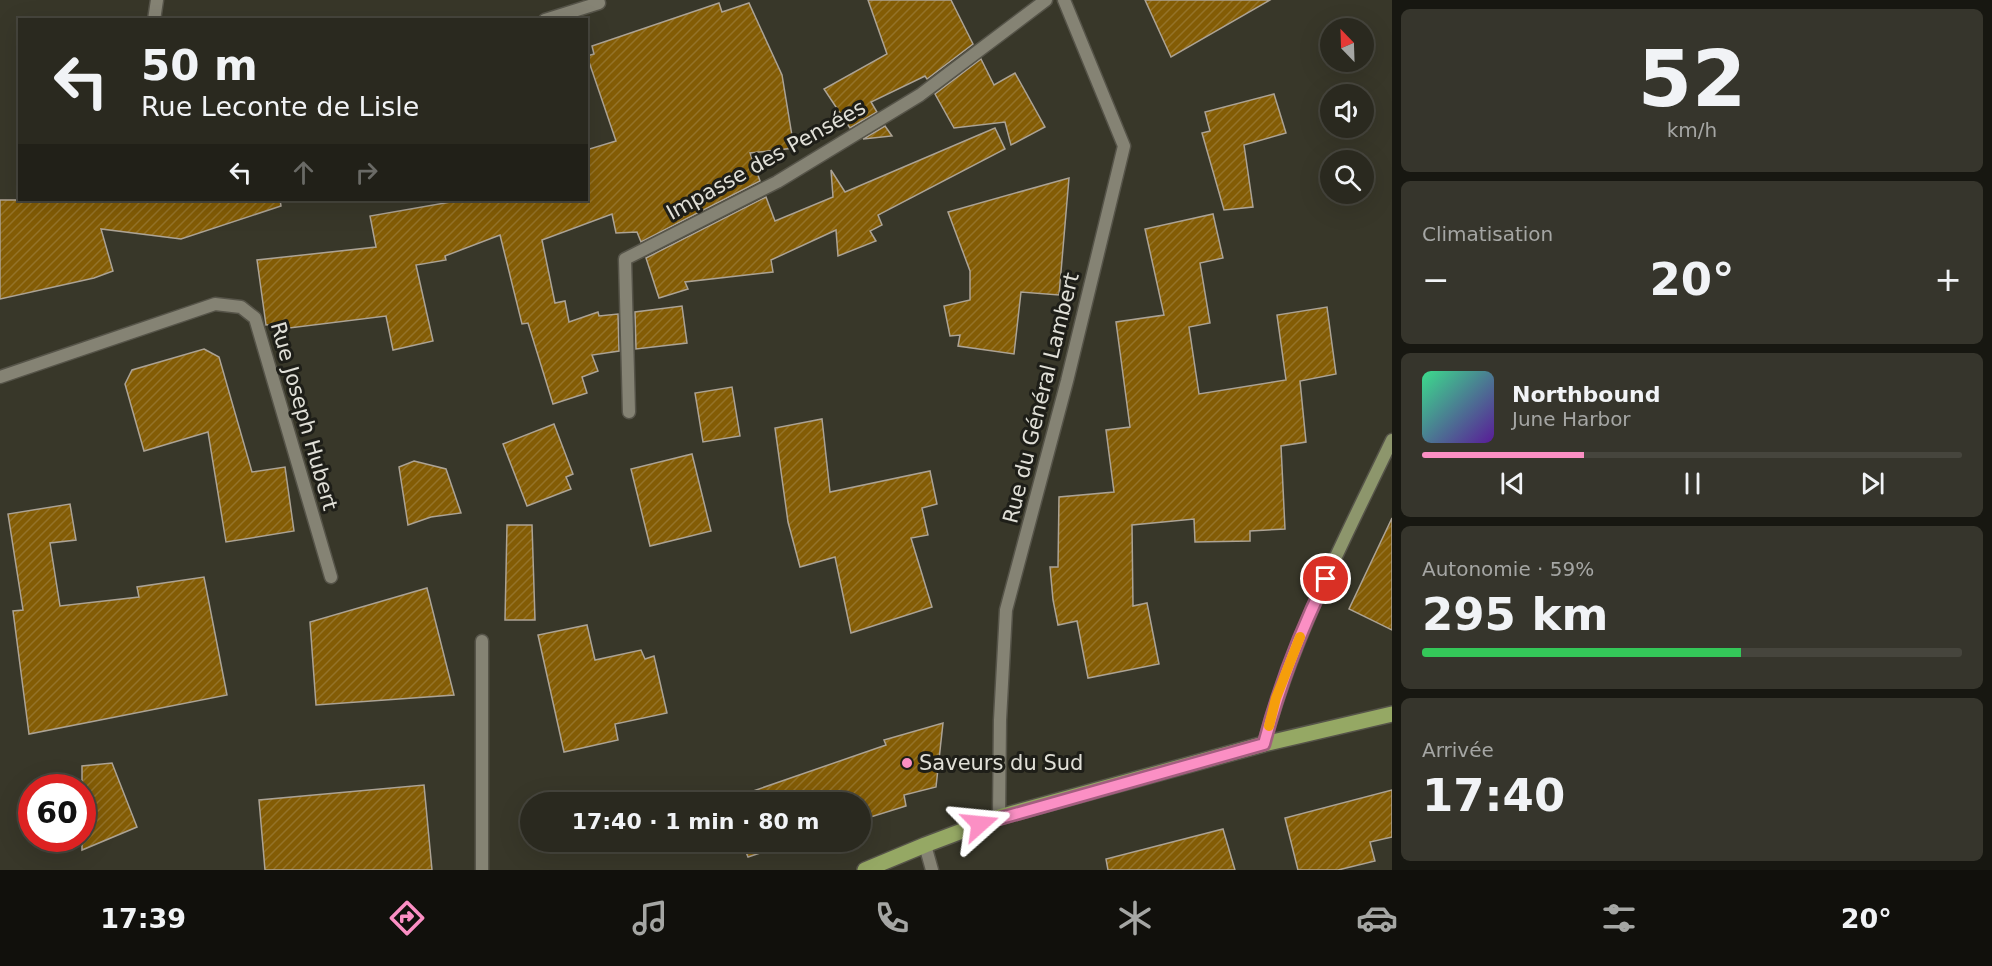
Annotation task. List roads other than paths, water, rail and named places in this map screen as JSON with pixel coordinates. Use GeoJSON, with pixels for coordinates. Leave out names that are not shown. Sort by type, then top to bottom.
{"type":"FeatureCollection","features":[{"type":"Feature","properties":{"kind":"main road"},"geometry":{"type":"LineString","coordinates":[[1264,744],[1276,698],[1307,619],[1392,440]]}},
{"type":"Feature","properties":{"kind":"main road"},"geometry":{"type":"LineString","coordinates":[[865,870],[999,818],[1264,744],[1392,714]]}},
{"type":"Feature","properties":{"kind":"street"},"geometry":{"type":"LineString","coordinates":[[154,18],[157,0]]}},
{"type":"Feature","properties":{"kind":"street"},"geometry":{"type":"LineString","coordinates":[[551,18],[599,3],[598,0]]}},
{"type":"Feature","properties":{"kind":"street","name":"Impasse des Pensées"},"geometry":{"type":"LineString","coordinates":[[629,412],[625,259],[777,182],[920,95],[1046,0]]}},
{"type":"Feature","properties":{"kind":"street","name":"Rue du Général Lambert"},"geometry":{"type":"LineString","coordinates":[[999,818],[1000,720],[1006,610],[1067,381],[1124,146],[1064,0]]}},
{"type":"Feature","properties":{"kind":"street","name":"Rue Joseph Hubert"},"geometry":{"type":"LineString","coordinates":[[0,377],[215,304],[241,307],[255,318],[331,577]]}},
{"type":"Feature","properties":{"kind":"street"},"geometry":{"type":"LineString","coordinates":[[482,641],[482,870]]}},
{"type":"Feature","properties":{"kind":"street"},"geometry":{"type":"LineString","coordinates":[[925,845],[932,870]]}},
{"type":"Feature","properties":{"kind":"place","name":"Saveurs du Sud"},"geometry":{"type":"Point","coordinates":[907,763]}}]}
